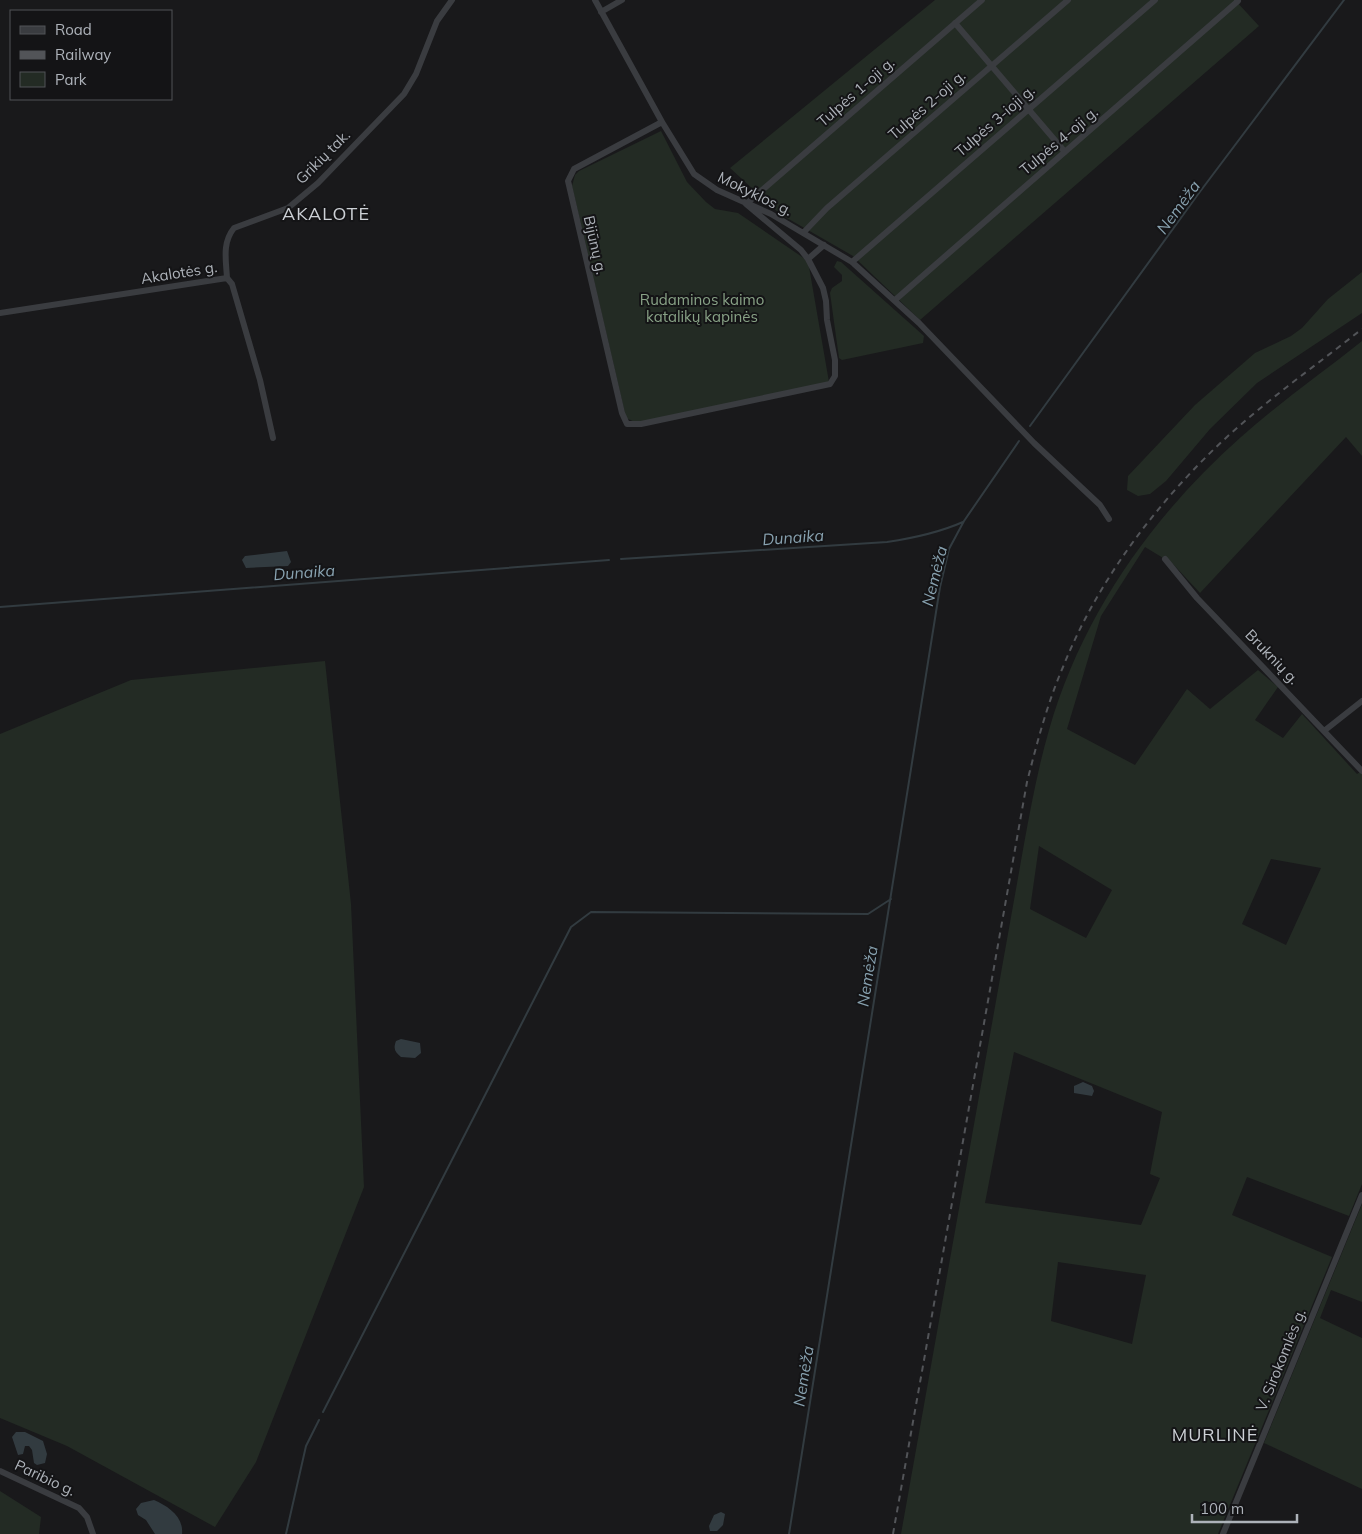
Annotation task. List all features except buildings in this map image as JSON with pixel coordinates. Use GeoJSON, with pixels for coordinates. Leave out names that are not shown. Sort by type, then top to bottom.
{"type":"FeatureCollection","features":[{"type":"Feature","properties":{"kind":"street","name":"Grikių tak."},"geometry":{"type":"LineString","coordinates":[[227,278],[226,240],[234,228],[288,208],[318,183],[368,131],[410,86],[437,21],[452,0]]}},
{"type":"Feature","properties":{"kind":"street","name":"Mokyklos g."},"geometry":{"type":"LineString","coordinates":[[595,0],[662,122],[694,174],[705,183],[804,232],[852,262],[896,300],[1034,443],[1100,505],[1109,519]]}},
{"type":"Feature","properties":{"kind":"street"},"geometry":{"type":"LineString","coordinates":[[601,12],[622,0]]}},
{"type":"Feature","properties":{"kind":"street","name":"Tulpės 1-oji g."},"geometry":{"type":"LineString","coordinates":[[746,204],[982,0]]}},
{"type":"Feature","properties":{"kind":"street","name":"Tulpės 2-oji g."},"geometry":{"type":"LineString","coordinates":[[804,232],[827,208],[1068,0]]}},
{"type":"Feature","properties":{"kind":"street","name":"Tulpės 3-ioji g."},"geometry":{"type":"LineString","coordinates":[[852,262],[1155,0]]}},
{"type":"Feature","properties":{"kind":"street","name":"Tulpės 4-oji g."},"geometry":{"type":"LineString","coordinates":[[896,300],[1238,1]]}},
{"type":"Feature","properties":{"kind":"street"},"geometry":{"type":"LineString","coordinates":[[955,23],[1065,152]]}},
{"type":"Feature","properties":{"kind":"street","name":"Bijūnų g."},"geometry":{"type":"LineString","coordinates":[[662,122],[574,169],[568,181],[622,414],[627,424],[641,424],[830,384],[835,376],[835,360],[827,320],[826,301],[823,288],[808,258]]}},
{"type":"Feature","properties":{"kind":"street"},"geometry":{"type":"LineString","coordinates":[[746,204],[808,258],[824,245]]}},
{"type":"Feature","properties":{"kind":"street","name":"Akalotės g."},"geometry":{"type":"LineString","coordinates":[[0,313],[227,278],[232,284],[260,380],[274,438]]}},
{"type":"Feature","properties":{"kind":"street","name":"Bruknių g."},"geometry":{"type":"LineString","coordinates":[[1165,559],[1196,598],[1362,771]]}},
{"type":"Feature","properties":{"kind":"street"},"geometry":{"type":"LineString","coordinates":[[1324,731],[1362,701]]}},
{"type":"Feature","properties":{"kind":"street","name":"V. Sirokomlės g."},"geometry":{"type":"LineString","coordinates":[[1223,1534],[1362,1195]]}},
{"type":"Feature","properties":{"kind":"street","name":"Paribio g."},"geometry":{"type":"LineString","coordinates":[[0,1471],[80,1508],[87,1517],[93,1534]]}},
{"type":"Feature","properties":{"kind":"green space"},"geometry":{"type":"Polygon","coordinates":[[[935,0],[1235,0],[1259,26],[920,320],[853,256],[780,214],[730,168],[935,0]]]}},
{"type":"Feature","properties":{"kind":"green space","name":"Rudaminos kaimo katalikų kapinės"},"geometry":{"type":"Polygon","coordinates":[[[661,131],[687,182],[706,202],[715,209],[738,213],[808,261],[829,382],[637,423],[626,418],[572,186],[575,175],[579,171],[661,131]]]}},
{"type":"Feature","properties":{"kind":"green space"},"geometry":{"type":"Polygon","coordinates":[[[837,261],[841,262],[924,336],[923,343],[842,360],[839,358],[830,293],[832,288],[842,281],[842,275],[834,267],[837,261]]]}},
{"type":"Feature","properties":{"kind":"green space"},"geometry":{"type":"Polygon","coordinates":[[[1362,272],[1362,313],[1257,383],[1210,429],[1166,481],[1150,494],[1138,496],[1127,490],[1128,476],[1195,405],[1255,353],[1291,336],[1302,328],[1328,299],[1362,272]]]}},
{"type":"Feature","properties":{"kind":"green space"},"geometry":{"type":"Polygon","coordinates":[[[1362,341],[1362,456],[1346,437],[1200,593],[1173,564],[1145,547],[1101,616],[1067,729],[1135,765],[1187,689],[1210,709],[1258,670],[1278,687],[1255,720],[1283,738],[1302,714],[1357,774],[1362,771],[1362,1184],[1349,1216],[1247,1177],[1232,1215],[1332,1257],[1218,1534],[901,1534],[1029,816],[1045,744],[1063,688],[1080,647],[1124,570],[1178,500],[1255,424],[1362,341]],[[1039,846],[1030,909],[1086,938],[1112,890],[1039,846]],[[1271,859],[1242,924],[1286,945],[1321,868],[1271,859]],[[1014,1052],[985,1203],[1141,1225],[1160,1178],[1150,1174],[1162,1112],[1014,1052]],[[1058,1262],[1051,1321],[1132,1344],[1146,1275],[1058,1262]]]}},
{"type":"Feature","properties":{"kind":"green space"},"geometry":{"type":"Polygon","coordinates":[[[325,661],[351,904],[364,1187],[256,1462],[215,1527],[67,1446],[0,1418],[0,734],[131,680],[325,661]]]}},
{"type":"Feature","properties":{"kind":"green space"},"geometry":{"type":"Polygon","coordinates":[[[1362,1204],[1362,1302],[1331,1290],[1320,1318],[1362,1338],[1362,1489],[1264,1443],[1362,1204]]]}},
{"type":"Feature","properties":{"kind":"green space"},"geometry":{"type":"Polygon","coordinates":[[[0,1491],[41,1517],[39,1534],[0,1534],[0,1491]]]}},
{"type":"Feature","properties":{"kind":"shaded area"},"geometry":{"type":"Polygon","coordinates":[[[287,551],[291,562],[288,566],[246,568],[242,560],[245,556],[287,551]]]}},
{"type":"Feature","properties":{"kind":"shaded area"},"geometry":{"type":"Polygon","coordinates":[[[401,1039],[420,1043],[421,1053],[415,1058],[401,1057],[396,1052],[395,1046],[396,1041],[401,1039]]]}},
{"type":"Feature","properties":{"kind":"shaded area"},"geometry":{"type":"Polygon","coordinates":[[[1083,1082],[1092,1086],[1094,1091],[1092,1096],[1074,1093],[1074,1086],[1083,1082]]]}},
{"type":"Feature","properties":{"kind":"shaded area"},"geometry":{"type":"Polygon","coordinates":[[[16,1432],[25,1432],[43,1441],[47,1454],[45,1463],[37,1465],[34,1463],[32,1450],[29,1446],[25,1446],[23,1454],[18,1455],[12,1437],[16,1432]]]}},
{"type":"Feature","properties":{"kind":"shaded area"},"geometry":{"type":"Polygon","coordinates":[[[154,1500],[165,1505],[178,1517],[182,1534],[155,1534],[146,1520],[138,1515],[136,1509],[141,1503],[154,1500]]]}},
{"type":"Feature","properties":{"kind":"shaded area"},"geometry":{"type":"Polygon","coordinates":[[[721,1512],[725,1514],[723,1525],[717,1531],[710,1531],[709,1526],[714,1515],[721,1512]]]}},
{"type":"Feature","properties":{"kind":"waterway","name":"Nemėža"},"geometry":{"type":"LineString","coordinates":[[1030,426],[1199,193],[1344,0]]}},
{"type":"Feature","properties":{"kind":"waterway","name":"Nemėža"},"geometry":{"type":"LineString","coordinates":[[789,1534],[940,587],[949,549],[964,521],[1019,441]]}},
{"type":"Feature","properties":{"kind":"waterway","name":"Dunaika"},"geometry":{"type":"LineString","coordinates":[[621,559],[887,542],[926,535],[963,522]]}},
{"type":"Feature","properties":{"kind":"waterway","name":"Dunaika"},"geometry":{"type":"LineString","coordinates":[[0,607],[609,560]]}},
{"type":"Feature","properties":{"kind":"waterway"},"geometry":{"type":"LineString","coordinates":[[323,1412],[571,927],[591,912],[868,914],[891,899]]}},
{"type":"Feature","properties":{"kind":"waterway"},"geometry":{"type":"LineString","coordinates":[[286,1534],[306,1446],[319,1420]]}},
{"type":"Feature","properties":{"kind":"railway"},"geometry":{"type":"LineString","coordinates":[[893,1534],[1027,782],[1057,681],[1076,637],[1107,581],[1164,503],[1207,456],[1244,422],[1362,329]]}},
{"type":"Feature","properties":{"kind":"district","name":"AKALOTĖ"},"geometry":{"type":"Point","coordinates":[326,214]}},
{"type":"Feature","properties":{"kind":"district","name":"MURLINĖ"},"geometry":{"type":"Point","coordinates":[1215,1435]}}]}
